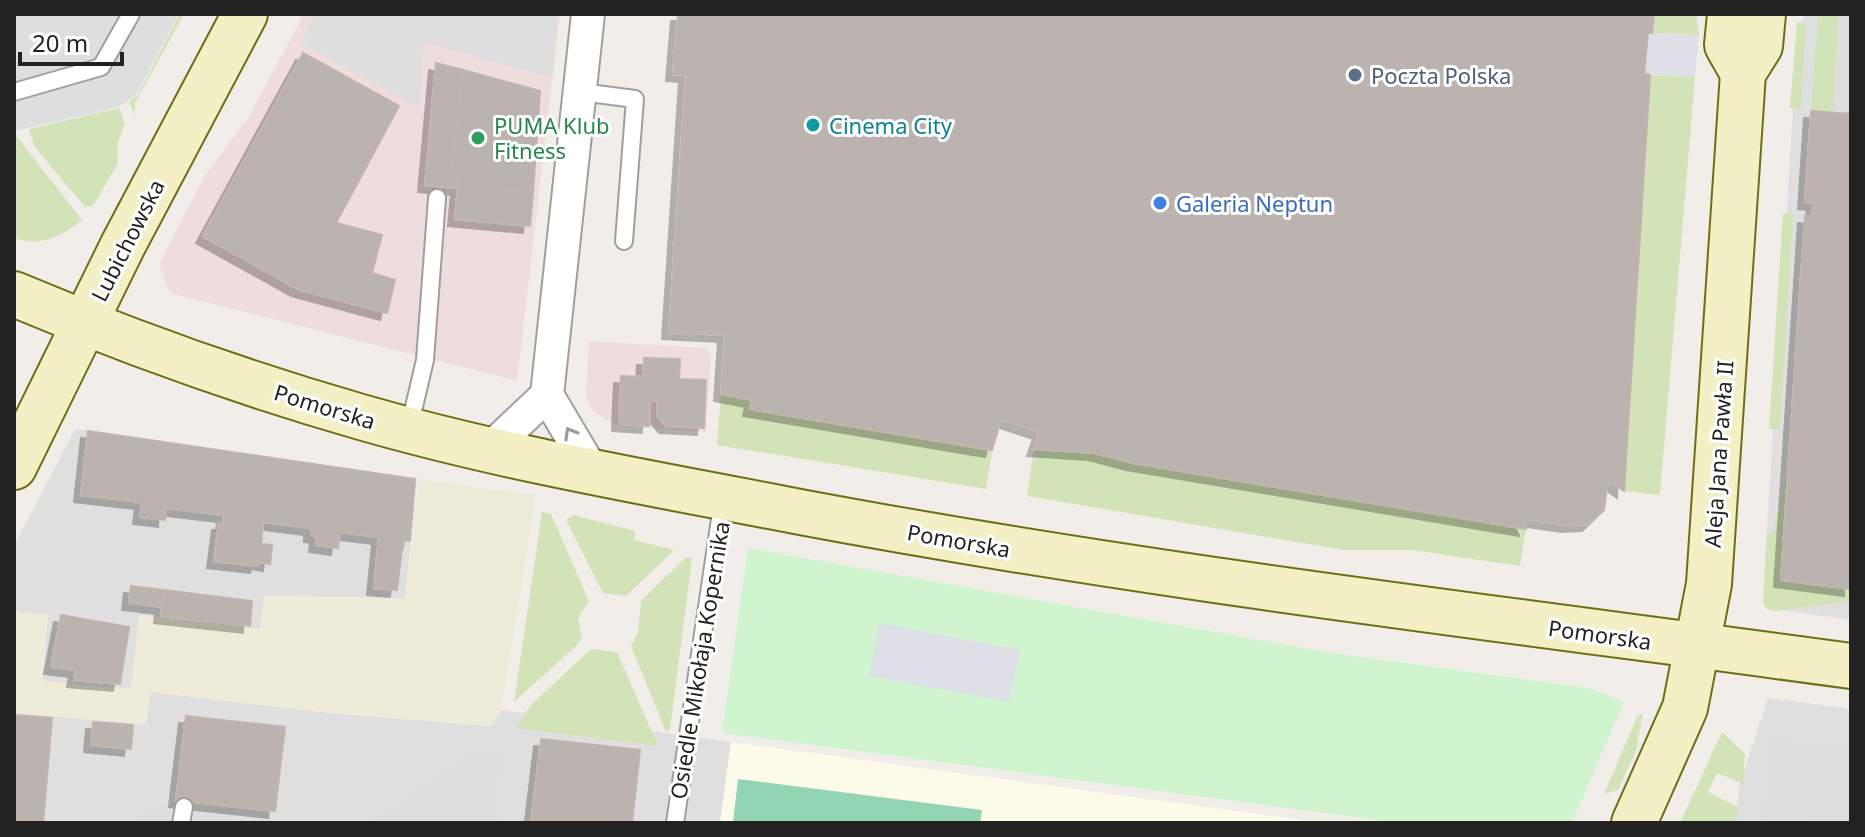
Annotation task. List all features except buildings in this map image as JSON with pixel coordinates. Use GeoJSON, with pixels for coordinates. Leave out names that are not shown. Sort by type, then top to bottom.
{"type":"FeatureCollection","features":[{"type":"Feature","properties":{"kind":"street","name":"Lubichowska"},"geometry":{"type":"LineString","coordinates":[[14,467],[245,14]]}},
{"type":"Feature","properties":{"kind":"street"},"geometry":{"type":"LineString","coordinates":[[588,14],[547,395],[592,471]]}},
{"type":"Feature","properties":{"kind":"street","name":"Aleja Jana Pawła II"},"geometry":{"type":"LineString","coordinates":[[1730,14],[1727,45],[1743,73]]}},
{"type":"Feature","properties":{"kind":"street","name":"Aleja Jana Pawła II"},"geometry":{"type":"LineString","coordinates":[[1634,823],[1685,708],[1699,647],[1709,584],[1743,73],[1760,46],[1763,14]]}},
{"type":"Feature","properties":{"kind":"street","name":"Pomorska"},"geometry":{"type":"LineString","coordinates":[[14,294],[202,368],[409,430],[592,471],[999,548],[1851,666]]}},
{"type":"Feature","properties":{"kind":"street"},"geometry":{"type":"LineString","coordinates":[[490,449],[547,395]]}},
{"type":"Feature","properties":{"kind":"lane"},"geometry":{"type":"LineString","coordinates":[[14,92],[101,67],[131,14]]}},
{"type":"Feature","properties":{"kind":"lane"},"geometry":{"type":"LineString","coordinates":[[581,92],[635,99],[624,241]]}},
{"type":"Feature","properties":{"kind":"lane"},"geometry":{"type":"LineString","coordinates":[[409,430],[425,360],[437,198]]}},
{"type":"Feature","properties":{"kind":"lane","name":"Osiedle Mikołaja Kopernika"},"geometry":{"type":"LineString","coordinates":[[675,823],[724,497]]}},
{"type":"Feature","properties":{"kind":"shaded area"},"geometry":{"type":"Polygon","coordinates":[[[14,14],[179,14],[136,95],[119,107],[14,131],[14,14]]]}},
{"type":"Feature","properties":{"kind":"shaded area"},"geometry":{"type":"Polygon","coordinates":[[[304,14],[560,14],[517,381],[170,293],[159,264],[204,177],[248,118],[304,14]]]}},
{"type":"Feature","properties":{"kind":"shaded area"},"geometry":{"type":"Polygon","coordinates":[[[315,14],[559,14],[552,78],[424,42],[419,108],[301,43],[315,14]]]}},
{"type":"Feature","properties":{"kind":"shaded area"},"geometry":{"type":"Polygon","coordinates":[[[1806,14],[1851,14],[1851,620],[1781,610],[1764,577],[1798,28],[1806,14]]]}},
{"type":"Feature","properties":{"kind":"shaded area"},"geometry":{"type":"Polygon","coordinates":[[[1839,14],[1851,14],[1851,114],[1833,112],[1839,14]]]}},
{"type":"Feature","properties":{"kind":"shaded area"},"geometry":{"type":"Polygon","coordinates":[[[1648,33],[1699,35],[1695,77],[1644,74],[1648,33]]]}},
{"type":"Feature","properties":{"kind":"shaded area"},"geometry":{"type":"Polygon","coordinates":[[[589,341],[706,348],[711,356],[706,432],[618,426],[593,412],[586,397],[589,341]]]}},
{"type":"Feature","properties":{"kind":"shaded area"},"geometry":{"type":"Polygon","coordinates":[[[75,429],[417,478],[405,598],[265,596],[261,629],[139,615],[132,689],[42,681],[48,616],[14,611],[14,546],[75,429]]]}},
{"type":"Feature","properties":{"kind":"shaded area"},"geometry":{"type":"Polygon","coordinates":[[[879,623],[1020,650],[1009,702],[869,676],[879,623]]]}},
{"type":"Feature","properties":{"kind":"shaded area"},"geometry":{"type":"Polygon","coordinates":[[[151,692],[330,713],[490,726],[501,710],[731,742],[720,823],[14,823],[14,713],[145,724],[151,692]]]}},
{"type":"Feature","properties":{"kind":"shaded area"},"geometry":{"type":"Polygon","coordinates":[[[1768,698],[1851,709],[1851,823],[1734,823],[1740,783],[1768,698]]]}},
{"type":"Feature","properties":{"kind":"shaded area"},"geometry":{"type":"Polygon","coordinates":[[[1770,735],[1851,747],[1851,823],[1760,817],[1770,735]]]}},
{"type":"Feature","properties":{"kind":"shaded area"},"geometry":{"type":"Polygon","coordinates":[[[731,742],[1323,823],[720,823],[731,742]]]}},
{"type":"Feature","properties":{"kind":"shaded area"},"geometry":{"type":"Polygon","coordinates":[[[474,747],[505,751],[496,823],[369,823],[474,747]]]}},
{"type":"Feature","properties":{"kind":"shaded area"},"geometry":{"type":"Polygon","coordinates":[[[142,802],[230,812],[229,823],[138,823],[142,802]]]}},
{"type":"Feature","properties":{"kind":"green space"},"geometry":{"type":"Polygon","coordinates":[[[180,14],[184,14],[135,103],[135,115],[129,101],[137,96],[180,14]]]}},
{"type":"Feature","properties":{"kind":"green space"},"geometry":{"type":"Polygon","coordinates":[[[1654,14],[1696,14],[1699,35],[1653,33],[1654,14]]]}},
{"type":"Feature","properties":{"kind":"green space"},"geometry":{"type":"Polygon","coordinates":[[[1818,14],[1839,14],[1833,112],[1811,111],[1818,14]]]}},
{"type":"Feature","properties":{"kind":"green space"},"geometry":{"type":"Polygon","coordinates":[[[1797,22],[1806,23],[1801,109],[1790,108],[1797,22]]]}},
{"type":"Feature","properties":{"kind":"green space"},"geometry":{"type":"Polygon","coordinates":[[[1650,75],[1695,77],[1660,495],[1624,491],[1650,75]]]}},
{"type":"Feature","properties":{"kind":"green space"},"geometry":{"type":"Polygon","coordinates":[[[119,108],[125,123],[117,145],[118,163],[93,206],[85,207],[34,146],[29,129],[119,108]]]}},
{"type":"Feature","properties":{"kind":"green space"},"geometry":{"type":"Polygon","coordinates":[[[14,133],[82,220],[50,239],[24,241],[14,238],[14,133]]]}},
{"type":"Feature","properties":{"kind":"green space"},"geometry":{"type":"Polygon","coordinates":[[[1783,213],[1793,214],[1780,430],[1769,429],[1783,213]]]}},
{"type":"Feature","properties":{"kind":"green space"},"geometry":{"type":"Polygon","coordinates":[[[721,394],[752,400],[750,408],[992,450],[986,489],[717,445],[721,394]]]}},
{"type":"Feature","properties":{"kind":"green space"},"geometry":{"type":"Polygon","coordinates":[[[1034,449],[1095,453],[1133,463],[1526,529],[1520,566],[1412,550],[1344,550],[1027,496],[1034,449]]]}},
{"type":"Feature","properties":{"kind":"green space"},"geometry":{"type":"Polygon","coordinates":[[[1788,464],[1781,580],[1851,589],[1851,601],[1777,611],[1767,609],[1763,602],[1767,535],[1774,531],[1788,464]]]}},
{"type":"Feature","properties":{"kind":"green space"},"geometry":{"type":"Polygon","coordinates":[[[419,479],[536,495],[501,710],[491,726],[330,713],[151,692],[146,724],[14,713],[14,611],[48,615],[42,681],[131,689],[139,615],[260,629],[264,596],[405,598],[419,479]]]}},
{"type":"Feature","properties":{"kind":"green space"},"geometry":{"type":"Polygon","coordinates":[[[542,512],[551,514],[589,601],[578,618],[582,638],[514,702],[542,512]]]}},
{"type":"Feature","properties":{"kind":"green space"},"geometry":{"type":"Polygon","coordinates":[[[573,515],[635,531],[634,540],[674,550],[626,596],[603,593],[566,520],[573,515]]]}},
{"type":"Feature","properties":{"kind":"green space"},"geometry":{"type":"Polygon","coordinates":[[[748,548],[1332,653],[1589,688],[1624,702],[1572,823],[1400,823],[722,733],[748,548]]]}},
{"type":"Feature","properties":{"kind":"green space"},"geometry":{"type":"Polygon","coordinates":[[[686,557],[692,559],[670,729],[666,732],[631,646],[638,632],[641,601],[686,557]]]}},
{"type":"Feature","properties":{"kind":"green space"},"geometry":{"type":"Polygon","coordinates":[[[591,649],[617,652],[658,746],[516,728],[530,706],[591,649]]]}},
{"type":"Feature","properties":{"kind":"green space"},"geometry":{"type":"Polygon","coordinates":[[[1643,713],[1636,751],[1618,790],[1604,794],[1637,717],[1643,713]]]}},
{"type":"Feature","properties":{"kind":"green space"},"geometry":{"type":"Polygon","coordinates":[[[1722,732],[1745,754],[1743,784],[1717,773],[1708,792],[1738,807],[1736,823],[1680,823],[1722,732]]]}},
{"type":"Feature","properties":{"kind":"green space"},"geometry":{"type":"Polygon","coordinates":[[[738,779],[982,810],[980,823],[733,823],[738,779]]]}},
{"type":"Feature","properties":{"kind":"place","name":"Poczta Polska"},"geometry":{"type":"Point","coordinates":[1355,75]}},
{"type":"Feature","properties":{"kind":"place","name":"Cinema City"},"geometry":{"type":"Point","coordinates":[813,125]}},
{"type":"Feature","properties":{"kind":"place","name":"PUMA Klub Fitness"},"geometry":{"type":"Point","coordinates":[478,138]}},
{"type":"Feature","properties":{"kind":"place","name":"Galeria Neptun"},"geometry":{"type":"Point","coordinates":[1160,203]}}]}
